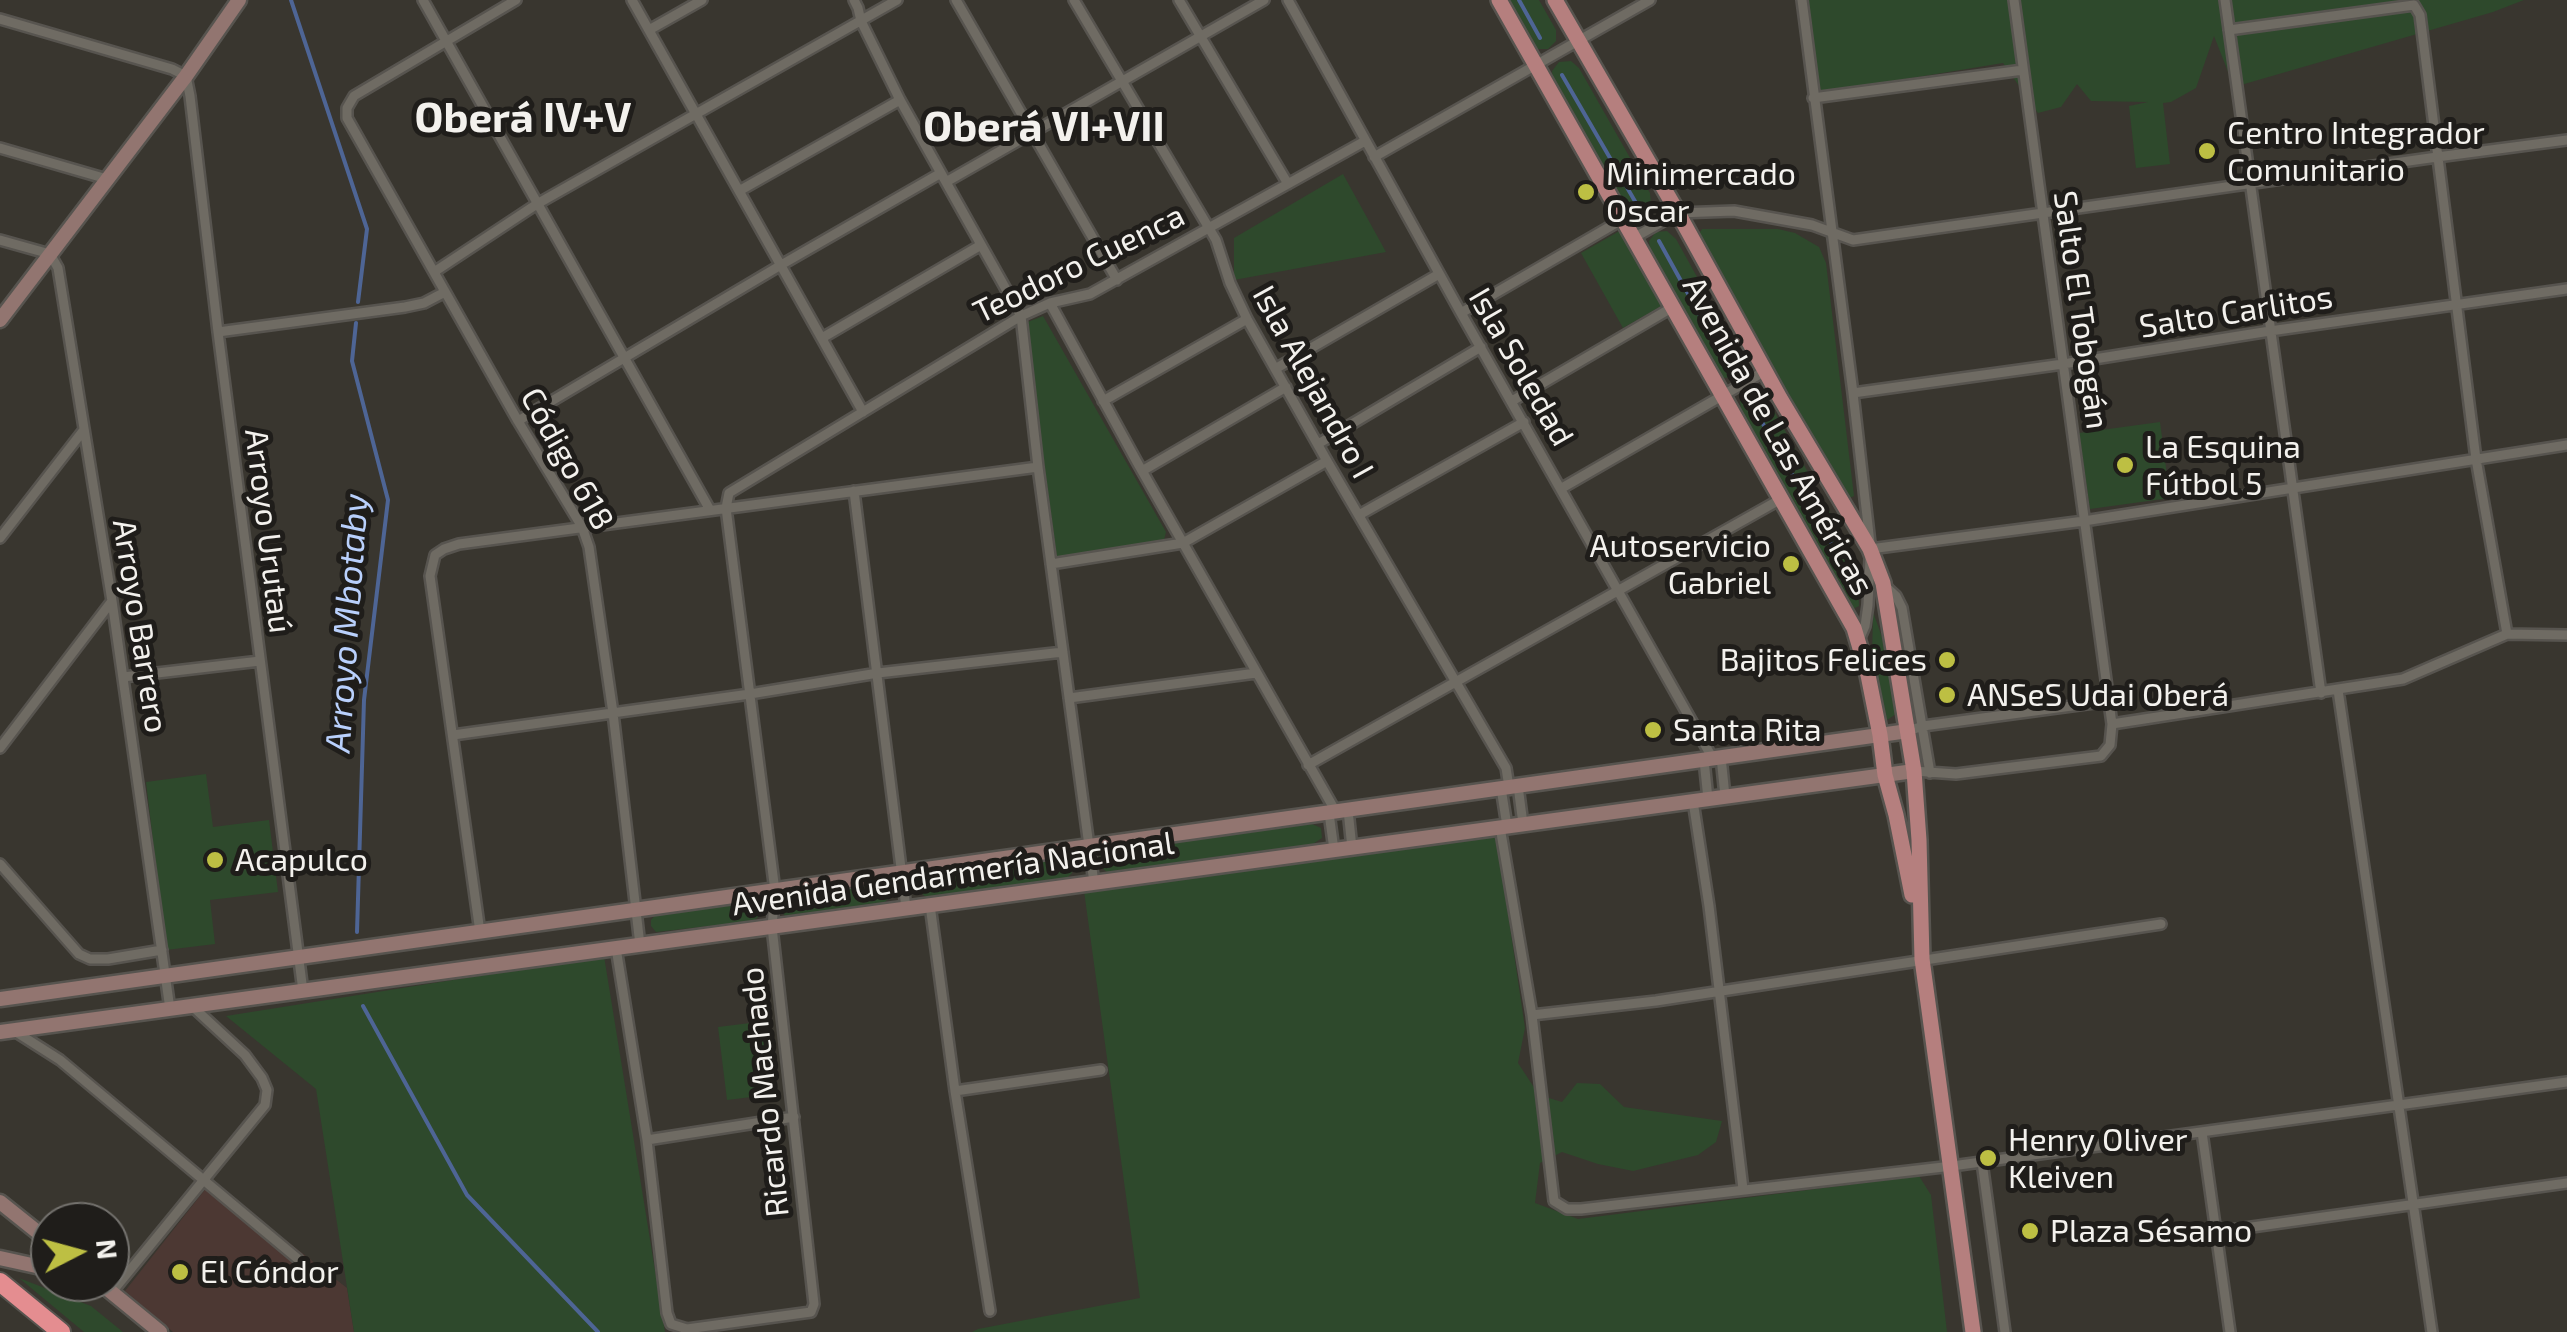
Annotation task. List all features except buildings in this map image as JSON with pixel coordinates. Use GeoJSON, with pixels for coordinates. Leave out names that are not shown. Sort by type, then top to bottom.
{"type":"FeatureCollection","features":[{"type":"Feature","properties":{"kind":"highway"},"geometry":{"type":"LineString","coordinates":[[0,1282],[61,1332]]}},
{"type":"Feature","properties":{"kind":"main road","name":"Avenida de Las Américas"},"geometry":{"type":"LineString","coordinates":[[1499,0],[1859,640],[1920,933]]}},
{"type":"Feature","properties":{"kind":"main road","name":"Avenida de Las Américas"},"geometry":{"type":"LineString","coordinates":[[1555,0],[1870,549],[1883,583],[1922,772],[1918,820],[1922,959],[1974,1332]]}},
{"type":"Feature","properties":{"kind":"street"},"geometry":{"type":"LineString","coordinates":[[0,320],[186,76],[239,0]]}},
{"type":"Feature","properties":{"kind":"street"},"geometry":{"type":"LineString","coordinates":[[423,0],[710,510]]}},
{"type":"Feature","properties":{"kind":"street"},"geometry":{"type":"LineString","coordinates":[[447,41],[516,0]]}},
{"type":"Feature","properties":{"kind":"street"},"geometry":{"type":"LineString","coordinates":[[632,0],[863,412]]}},
{"type":"Feature","properties":{"kind":"street"},"geometry":{"type":"LineString","coordinates":[[649,30],[702,0]]}},
{"type":"Feature","properties":{"kind":"street"},"geometry":{"type":"LineString","coordinates":[[854,0],[900,100],[1021,316],[1094,883]]}},
{"type":"Feature","properties":{"kind":"street"},"geometry":{"type":"LineString","coordinates":[[434,272],[537,204],[897,0]]}},
{"type":"Feature","properties":{"kind":"street"},"geometry":{"type":"LineString","coordinates":[[956,0],[1116,280]]}},
{"type":"Feature","properties":{"kind":"street"},"geometry":{"type":"LineString","coordinates":[[1076,4],[1091,0]]}},
{"type":"Feature","properties":{"kind":"street"},"geometry":{"type":"LineString","coordinates":[[1179,0],[1288,184]]}},
{"type":"Feature","properties":{"kind":"street"},"geometry":{"type":"LineString","coordinates":[[518,420],[781,265],[1030,134],[1264,0]]}},
{"type":"Feature","properties":{"kind":"street","name":"Isla Soledad"},"geometry":{"type":"LineString","coordinates":[[1288,0],[1713,759]]}},
{"type":"Feature","properties":{"kind":"street"},"geometry":{"type":"LineString","coordinates":[[1374,157],[1650,0]]}},
{"type":"Feature","properties":{"kind":"street"},"geometry":{"type":"LineString","coordinates":[[1802,0],[1870,549],[1865,626],[1859,640]]}},
{"type":"Feature","properties":{"kind":"street","name":"Salto El Tobogán"},"geometry":{"type":"LineString","coordinates":[[1922,772],[1956,774],[2101,756],[2110,745],[2112,724],[2014,0]]}},
{"type":"Feature","properties":{"kind":"street"},"geometry":{"type":"LineString","coordinates":[[2225,0],[2322,693]]}},
{"type":"Feature","properties":{"kind":"street","name":"Isla Alejandro I"},"geometry":{"type":"LineString","coordinates":[[1076,4],[1216,240],[1230,283],[1275,369],[1506,768],[1509,787]]}},
{"type":"Feature","properties":{"kind":"street"},"geometry":{"type":"LineString","coordinates":[[2229,30],[2414,5],[2420,15],[2476,458],[2507,634]]}},
{"type":"Feature","properties":{"kind":"street"},"geometry":{"type":"LineString","coordinates":[[0,19],[186,76]]}},
{"type":"Feature","properties":{"kind":"street","name":"Código 618"},"geometry":{"type":"LineString","coordinates":[[447,41],[354,96],[347,118],[582,528],[589,547],[640,945]]}},
{"type":"Feature","properties":{"kind":"street"},"geometry":{"type":"LineString","coordinates":[[1814,98],[2023,70]]}},
{"type":"Feature","properties":{"kind":"street","name":"Arroyo Urutaú"},"geometry":{"type":"LineString","coordinates":[[186,76],[303,991]]}},
{"type":"Feature","properties":{"kind":"street"},"geometry":{"type":"LineString","coordinates":[[740,191],[900,100]]}},
{"type":"Feature","properties":{"kind":"street","name":"Teodoro Cuenca"},"geometry":{"type":"LineString","coordinates":[[726,508],[729,493],[1021,316],[1050,303],[1090,294],[1365,140]]}},
{"type":"Feature","properties":{"kind":"street"},"geometry":{"type":"LineString","coordinates":[[1634,236],[1678,213],[1746,212],[1812,225],[1853,240],[2567,140]]}},
{"type":"Feature","properties":{"kind":"street"},"geometry":{"type":"LineString","coordinates":[[0,148],[107,179]]}},
{"type":"Feature","properties":{"kind":"street"},"geometry":{"type":"LineString","coordinates":[[1461,313],[1623,219]]}},
{"type":"Feature","properties":{"kind":"street"},"geometry":{"type":"LineString","coordinates":[[0,240],[50,254]]}},
{"type":"Feature","properties":{"kind":"street"},"geometry":{"type":"LineString","coordinates":[[822,338],[982,245]]}},
{"type":"Feature","properties":{"kind":"street","name":"Arroyo Barrero"},"geometry":{"type":"LineString","coordinates":[[50,254],[58,268],[112,601],[170,1009]]}},
{"type":"Feature","properties":{"kind":"street"},"geometry":{"type":"LineString","coordinates":[[1275,369],[1440,274]]}},
{"type":"Feature","properties":{"kind":"street","name":"Salto Carlitos"},"geometry":{"type":"LineString","coordinates":[[1853,393],[2567,290]]}},
{"type":"Feature","properties":{"kind":"street"},"geometry":{"type":"LineString","coordinates":[[218,332],[405,307],[445,292]]}},
{"type":"Feature","properties":{"kind":"street"},"geometry":{"type":"LineString","coordinates":[[1050,303],[1308,765],[1338,811],[1352,848]]}},
{"type":"Feature","properties":{"kind":"street"},"geometry":{"type":"LineString","coordinates":[[1512,400],[1673,307]]}},
{"type":"Feature","properties":{"kind":"street"},"geometry":{"type":"LineString","coordinates":[[1103,401],[1248,318]]}},
{"type":"Feature","properties":{"kind":"street"},"geometry":{"type":"LineString","coordinates":[[1318,444],[1482,347]]}},
{"type":"Feature","properties":{"kind":"street"},"geometry":{"type":"LineString","coordinates":[[1562,488],[1765,371]]}},
{"type":"Feature","properties":{"kind":"street"},"geometry":{"type":"LineString","coordinates":[[1142,471],[1286,388]]}},
{"type":"Feature","properties":{"kind":"street"},"geometry":{"type":"LineString","coordinates":[[1359,515],[1524,422]]}},
{"type":"Feature","properties":{"kind":"street"},"geometry":{"type":"LineString","coordinates":[[0,538],[83,431]]}},
{"type":"Feature","properties":{"kind":"street"},"geometry":{"type":"LineString","coordinates":[[1870,549],[2084,521],[2567,446]]}},
{"type":"Feature","properties":{"kind":"street"},"geometry":{"type":"LineString","coordinates":[[1051,564],[1183,543],[1327,461]]}},
{"type":"Feature","properties":{"kind":"street"},"geometry":{"type":"LineString","coordinates":[[480,932],[430,576],[435,555],[460,544],[1038,466]]}},
{"type":"Feature","properties":{"kind":"street"},"geometry":{"type":"LineString","coordinates":[[854,492],[906,908]]}},
{"type":"Feature","properties":{"kind":"street"},"geometry":{"type":"LineString","coordinates":[[1308,765],[1781,499]]}},
{"type":"Feature","properties":{"kind":"street","name":"Ricardo Machado"},"geometry":{"type":"LineString","coordinates":[[648,1140],[671,1324],[687,1329],[811,1312],[814,1304],[772,927],[774,890],[726,508]]}},
{"type":"Feature","properties":{"kind":"street"},"geometry":{"type":"LineString","coordinates":[[1870,570],[1883,583]]}},
{"type":"Feature","properties":{"kind":"street"},"geometry":{"type":"LineString","coordinates":[[0,748],[112,601]]}},
{"type":"Feature","properties":{"kind":"street"},"geometry":{"type":"LineString","coordinates":[[2112,724],[2403,679],[2507,634],[2567,636]]}},
{"type":"Feature","properties":{"kind":"street"},"geometry":{"type":"LineString","coordinates":[[452,735],[878,673],[1063,652]]}},
{"type":"Feature","properties":{"kind":"street"},"geometry":{"type":"LineString","coordinates":[[123,677],[260,661]]}},
{"type":"Feature","properties":{"kind":"street"},"geometry":{"type":"LineString","coordinates":[[1069,698],[1256,673]]}},
{"type":"Feature","properties":{"kind":"street"},"geometry":{"type":"LineString","coordinates":[[2338,690],[2432,1332]]}},
{"type":"Feature","properties":{"kind":"street"},"geometry":{"type":"LineString","coordinates":[[1916,729],[2108,701]]}},
{"type":"Feature","properties":{"kind":"street","name":"Avenida Gendarmería Nacional"},"geometry":{"type":"LineString","coordinates":[[0,999],[1916,729]]}},
{"type":"Feature","properties":{"kind":"street"},"geometry":{"type":"LineString","coordinates":[[1713,759],[1725,796]]}},
{"type":"Feature","properties":{"kind":"street"},"geometry":{"type":"LineString","coordinates":[[1713,759],[1701,800],[1744,1189]]}},
{"type":"Feature","properties":{"kind":"street","name":"Avenida Gendarmería Nacional"},"geometry":{"type":"LineString","coordinates":[[7,1031],[1922,772]]}},
{"type":"Feature","properties":{"kind":"street"},"geometry":{"type":"LineString","coordinates":[[1509,787],[1523,824]]}},
{"type":"Feature","properties":{"kind":"street"},"geometry":{"type":"LineString","coordinates":[[1509,787],[1503,827],[1532,1016],[1554,1201],[1567,1209],[1952,1166],[2567,1082]]}},
{"type":"Feature","properties":{"kind":"street"},"geometry":{"type":"LineString","coordinates":[[1334,850],[1338,811]]}},
{"type":"Feature","properties":{"kind":"street"},"geometry":{"type":"LineString","coordinates":[[0,864],[79,954],[90,959],[108,959],[162,950]]}},
{"type":"Feature","properties":{"kind":"street"},"geometry":{"type":"LineString","coordinates":[[930,905],[990,1311]]}},
{"type":"Feature","properties":{"kind":"street"},"geometry":{"type":"LineString","coordinates":[[1532,1016],[2161,924]]}},
{"type":"Feature","properties":{"kind":"street"},"geometry":{"type":"LineString","coordinates":[[616,948],[648,1140],[794,1117]]}},
{"type":"Feature","properties":{"kind":"street"},"geometry":{"type":"LineString","coordinates":[[130,1260],[265,1105],[267,1090],[262,1078],[245,1055],[192,1006]]}},
{"type":"Feature","properties":{"kind":"street"},"geometry":{"type":"LineString","coordinates":[[7,1031],[60,1060],[298,1258]]}},
{"type":"Feature","properties":{"kind":"street"},"geometry":{"type":"LineString","coordinates":[[955,1091],[1100,1070]]}},
{"type":"Feature","properties":{"kind":"street"},"geometry":{"type":"LineString","coordinates":[[2202,1132],[2230,1332]]}},
{"type":"Feature","properties":{"kind":"street"},"geometry":{"type":"LineString","coordinates":[[1982,1162],[2005,1332]]}},
{"type":"Feature","properties":{"kind":"street"},"geometry":{"type":"LineString","coordinates":[[2216,1232],[2567,1184]]}},
{"type":"Feature","properties":{"kind":"street"},"geometry":{"type":"LineString","coordinates":[[0,1202],[30,1226]]}},
{"type":"Feature","properties":{"kind":"street"},"geometry":{"type":"LineString","coordinates":[[0,1258],[30,1265]]}},
{"type":"Feature","properties":{"kind":"street"},"geometry":{"type":"LineString","coordinates":[[124,1302],[160,1332]]}},
{"type":"Feature","properties":{"kind":"shaded area"},"geometry":{"type":"Polygon","coordinates":[[[211,1182],[347,1288],[354,1332],[173,1332],[130,1295],[130,1285],[211,1182]]]}},
{"type":"Feature","properties":{"kind":"green space"},"geometry":{"type":"Polygon","coordinates":[[[1506,0],[1539,0],[1556,30],[1556,41],[1548,49],[1537,49],[1506,0]]]}},
{"type":"Feature","properties":{"kind":"green space"},"geometry":{"type":"Polygon","coordinates":[[[1800,0],[2524,0],[2234,87],[2214,36],[2196,88],[2163,103],[2170,164],[2136,168],[2129,106],[2148,102],[2091,101],[2077,84],[2061,107],[2038,113],[2003,63],[1814,94],[1800,0]]]}},
{"type":"Feature","properties":{"kind":"green space"},"geometry":{"type":"Polygon","coordinates":[[[1571,61],[1579,68],[1650,193],[1651,204],[1643,212],[1632,213],[1624,205],[1553,82],[1552,71],[1559,62],[1571,61]]]}},
{"type":"Feature","properties":{"kind":"green space"},"geometry":{"type":"Polygon","coordinates":[[[1343,174],[1386,252],[1234,280],[1234,238],[1343,174]]]}},
{"type":"Feature","properties":{"kind":"green space"},"geometry":{"type":"Polygon","coordinates":[[[1623,229],[1665,304],[1623,328],[1581,253],[1623,229]]]}},
{"type":"Feature","properties":{"kind":"green space"},"geometry":{"type":"Polygon","coordinates":[[[1702,229],[1778,229],[1795,233],[1819,247],[1826,263],[1854,496],[1845,500],[1698,236],[1702,229]]]}},
{"type":"Feature","properties":{"kind":"green space"},"geometry":{"type":"Polygon","coordinates":[[[1667,231],[1676,239],[1742,358],[1742,369],[1734,377],[1723,378],[1715,370],[1650,253],[1649,241],[1656,232],[1667,231]]]}},
{"type":"Feature","properties":{"kind":"green space"},"geometry":{"type":"Polygon","coordinates":[[[1043,316],[1166,532],[1163,544],[1057,558],[1025,323],[1043,316]]]}},
{"type":"Feature","properties":{"kind":"green space"},"geometry":{"type":"Polygon","coordinates":[[[1759,391],[1767,398],[1857,561],[1859,606],[1851,610],[1838,580],[1830,573],[1741,412],[1740,401],[1747,392],[1759,391]]]}},
{"type":"Feature","properties":{"kind":"green space","name":"La Esquina Fútbol 5"},"geometry":{"type":"Polygon","coordinates":[[[2160,422],[2170,498],[2090,509],[2079,433],[2160,422]]]}},
{"type":"Feature","properties":{"kind":"green space"},"geometry":{"type":"Polygon","coordinates":[[[1873,612],[1882,637],[1896,714],[1887,720],[1872,658],[1873,612]]]}},
{"type":"Feature","properties":{"kind":"green space","name":"Acapulco"},"geometry":{"type":"Polygon","coordinates":[[[206,774],[213,827],[269,820],[278,892],[210,900],[215,944],[166,950],[146,782],[206,774]]]}},
{"type":"Feature","properties":{"kind":"green space"},"geometry":{"type":"Polygon","coordinates":[[[1312,824],[1321,828],[1322,838],[1313,844],[1108,873],[1101,867],[1099,857],[1104,852],[1312,824]]]}},
{"type":"Feature","properties":{"kind":"green space"},"geometry":{"type":"Polygon","coordinates":[[[1495,826],[1525,1028],[1518,1063],[1539,1095],[1562,1102],[1577,1083],[1600,1084],[1624,1107],[1722,1121],[1716,1142],[1698,1155],[1633,1171],[1562,1152],[1540,1163],[1535,1203],[1578,1219],[1919,1176],[1931,1195],[1947,1332],[972,1332],[1140,1298],[1084,891],[1495,826]]]}},
{"type":"Feature","properties":{"kind":"green space"},"geometry":{"type":"Polygon","coordinates":[[[1065,858],[1071,863],[1072,873],[1067,878],[927,898],[920,892],[918,882],[924,876],[1065,858]]]}},
{"type":"Feature","properties":{"kind":"green space"},"geometry":{"type":"Polygon","coordinates":[[[881,884],[887,889],[888,899],[883,904],[785,916],[780,909],[786,896],[881,884]]]}},
{"type":"Feature","properties":{"kind":"green space"},"geometry":{"type":"Polygon","coordinates":[[[752,900],[758,905],[759,916],[754,921],[656,932],[651,926],[657,913],[752,900]]]}},
{"type":"Feature","properties":{"kind":"green space"},"geometry":{"type":"Polygon","coordinates":[[[604,956],[665,1332],[354,1332],[316,1089],[226,1016],[604,956]]]}},
{"type":"Feature","properties":{"kind":"green space"},"geometry":{"type":"Polygon","coordinates":[[[766,1021],[776,1094],[727,1100],[718,1027],[766,1021]]]}},
{"type":"Feature","properties":{"kind":"green space"},"geometry":{"type":"Polygon","coordinates":[[[48,1302],[81,1302],[91,1306],[123,1332],[84,1332],[48,1302]]]}},
{"type":"Feature","properties":{"kind":"waterway","name":"Arroyo Mbotaby"},"geometry":{"type":"LineString","coordinates":[[291,0],[367,229],[358,302]]}},
{"type":"Feature","properties":{"kind":"waterway"},"geometry":{"type":"LineString","coordinates":[[1519,0],[1540,38]]}},
{"type":"Feature","properties":{"kind":"waterway"},"geometry":{"type":"LineString","coordinates":[[1562,75],[1636,203]]}},
{"type":"Feature","properties":{"kind":"waterway"},"geometry":{"type":"LineString","coordinates":[[1659,241],[1724,359]]}},
{"type":"Feature","properties":{"kind":"waterway","name":"Arroyo Mbotaby"},"geometry":{"type":"LineString","coordinates":[[356,323],[352,361],[388,500],[364,700],[357,932]]}},
{"type":"Feature","properties":{"kind":"waterway"},"geometry":{"type":"LineString","coordinates":[[1754,408],[1836,552]]}},
{"type":"Feature","properties":{"kind":"waterway","name":"Arroyo Mbotaby"},"geometry":{"type":"LineString","coordinates":[[363,1006],[467,1195],[598,1332]]}},
{"type":"Feature","properties":{"kind":"place","name":"Centro Integrador Comunitario"},"geometry":{"type":"Point","coordinates":[2207,151]}},
{"type":"Feature","properties":{"kind":"place","name":"Minimercado Oscar"},"geometry":{"type":"Point","coordinates":[1586,192]}},
{"type":"Feature","properties":{"kind":"place","name":"La Esquina Fútbol 5"},"geometry":{"type":"Point","coordinates":[2125,465]}},
{"type":"Feature","properties":{"kind":"place","name":"Autoservicio Gabriel"},"geometry":{"type":"Point","coordinates":[1791,564]}},
{"type":"Feature","properties":{"kind":"place","name":"Bajitos Felices"},"geometry":{"type":"Point","coordinates":[1947,660]}},
{"type":"Feature","properties":{"kind":"place","name":"ANSeS Udai Oberá"},"geometry":{"type":"Point","coordinates":[1947,695]}},
{"type":"Feature","properties":{"kind":"place","name":"Santa Rita"},"geometry":{"type":"Point","coordinates":[1653,730]}},
{"type":"Feature","properties":{"kind":"place","name":"Acapulco"},"geometry":{"type":"Point","coordinates":[215,860]}},
{"type":"Feature","properties":{"kind":"place","name":"Henry Oliver Kleiven"},"geometry":{"type":"Point","coordinates":[1988,1158]}},
{"type":"Feature","properties":{"kind":"place","name":"Plaza Sésamo"},"geometry":{"type":"Point","coordinates":[2030,1231]}},
{"type":"Feature","properties":{"kind":"place","name":"El Cóndor"},"geometry":{"type":"Point","coordinates":[180,1272]}},
{"type":"Feature","properties":{"kind":"district","name":"Oberá IV+V"},"geometry":{"type":"Point","coordinates":[523,118]}},
{"type":"Feature","properties":{"kind":"district","name":"Oberá VI+VII"},"geometry":{"type":"Point","coordinates":[1044,127]}}]}
